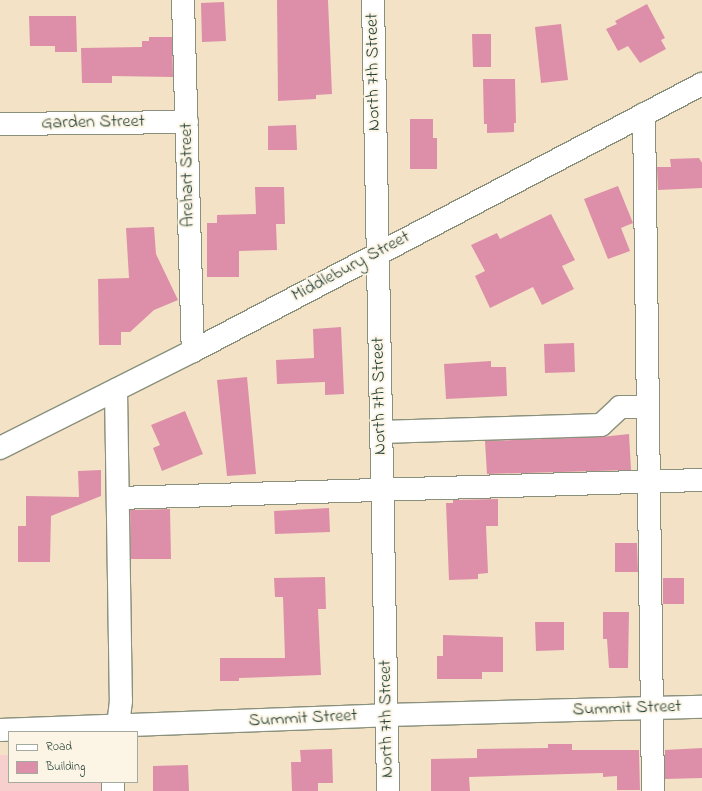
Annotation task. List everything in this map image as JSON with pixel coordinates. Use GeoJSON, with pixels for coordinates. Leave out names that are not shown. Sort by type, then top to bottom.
{"type":"FeatureCollection","features":[{"type":"Feature","properties":{"kind":"street","name":"Arehart Street"},"geometry":{"type":"LineString","coordinates":[[183,0],[192,351]]}},
{"type":"Feature","properties":{"kind":"street","name":"North 7th Street"},"geometry":{"type":"LineString","coordinates":[[373,0],[388,791]]}},
{"type":"Feature","properties":{"kind":"street","name":"Middlebury Street"},"geometry":{"type":"LineString","coordinates":[[0,448],[192,351],[702,84]]}},
{"type":"Feature","properties":{"kind":"street"},"geometry":{"type":"LineString","coordinates":[[644,114],[653,791]]}},
{"type":"Feature","properties":{"kind":"street","name":"Garden Street"},"geometry":{"type":"LineString","coordinates":[[0,124],[187,122]]}},
{"type":"Feature","properties":{"kind":"street"},"geometry":{"type":"LineString","coordinates":[[116,390],[121,701],[117,730]]}},
{"type":"Feature","properties":{"kind":"street"},"geometry":{"type":"LineString","coordinates":[[381,432],[601,425],[620,407],[648,407]]}},
{"type":"Feature","properties":{"kind":"street"},"geometry":{"type":"LineString","coordinates":[[118,498],[382,488],[702,480]]}},
{"type":"Feature","properties":{"kind":"street","name":"Summit Street"},"geometry":{"type":"LineString","coordinates":[[0,730],[117,730],[387,715],[702,707]]}},
{"type":"Feature","properties":{"kind":"shaded area"},"geometry":{"type":"Polygon","coordinates":[[[0,755],[8,755],[8,783],[101,783],[101,791],[0,791],[0,755]]]}},
{"type":"Feature","properties":{"kind":"building"},"geometry":{"type":"Polygon","coordinates":[[[277,0],[328,0],[332,94],[316,95],[316,99],[278,101],[277,0]]]}},
{"type":"Feature","properties":{"kind":"building"},"geometry":{"type":"Polygon","coordinates":[[[224,2],[226,41],[202,42],[201,3],[224,2]]]}},
{"type":"Feature","properties":{"kind":"building"},"geometry":{"type":"Polygon","coordinates":[[[647,4],[665,38],[661,40],[666,49],[640,63],[628,46],[618,51],[606,29],[617,24],[615,21],[647,4]]]}},
{"type":"Feature","properties":{"kind":"building"},"geometry":{"type":"Polygon","coordinates":[[[29,16],[76,16],[77,52],[55,52],[55,46],[30,46],[29,16]]]}},
{"type":"Feature","properties":{"kind":"building"},"geometry":{"type":"Polygon","coordinates":[[[561,24],[568,80],[541,83],[535,27],[561,24]]]}},
{"type":"Feature","properties":{"kind":"building"},"geometry":{"type":"Polygon","coordinates":[[[472,34],[491,34],[491,67],[473,67],[472,34]]]}},
{"type":"Feature","properties":{"kind":"building"},"geometry":{"type":"Polygon","coordinates":[[[149,37],[172,37],[173,77],[112,76],[112,83],[82,83],[81,48],[142,47],[142,41],[149,41],[149,37]]]}},
{"type":"Feature","properties":{"kind":"building"},"geometry":{"type":"Polygon","coordinates":[[[483,79],[515,79],[516,123],[514,123],[514,132],[487,133],[487,124],[484,124],[483,79]]]}},
{"type":"Feature","properties":{"kind":"building"},"geometry":{"type":"Polygon","coordinates":[[[410,119],[433,119],[433,138],[437,138],[437,169],[410,169],[410,119]]]}},
{"type":"Feature","properties":{"kind":"building"},"geometry":{"type":"Polygon","coordinates":[[[296,125],[297,150],[268,150],[268,126],[296,125]]]}},
{"type":"Feature","properties":{"kind":"building"},"geometry":{"type":"Polygon","coordinates":[[[699,158],[702,163],[702,188],[658,190],[657,167],[671,167],[670,159],[699,158]]]}},
{"type":"Feature","properties":{"kind":"building"},"geometry":{"type":"Polygon","coordinates":[[[618,186],[633,223],[621,228],[630,251],[608,259],[584,199],[618,186]]]}},
{"type":"Feature","properties":{"kind":"building"},"geometry":{"type":"Polygon","coordinates":[[[255,187],[284,187],[285,224],[276,224],[277,250],[239,251],[239,277],[207,277],[207,223],[217,223],[217,215],[256,214],[255,187]]]}},
{"type":"Feature","properties":{"kind":"building"},"geometry":{"type":"Polygon","coordinates":[[[551,214],[575,260],[562,266],[574,289],[542,305],[533,287],[490,308],[475,276],[485,271],[471,245],[497,233],[500,239],[551,214]]]}},
{"type":"Feature","properties":{"kind":"building"},"geometry":{"type":"Polygon","coordinates":[[[154,227],[156,254],[178,300],[154,310],[130,332],[121,332],[121,345],[99,345],[98,279],[129,278],[126,228],[154,227]]]}},
{"type":"Feature","properties":{"kind":"building"},"geometry":{"type":"Polygon","coordinates":[[[341,327],[344,394],[325,395],[325,382],[277,384],[276,360],[314,358],[313,329],[341,327]]]}},
{"type":"Feature","properties":{"kind":"building"},"geometry":{"type":"Polygon","coordinates":[[[574,343],[575,372],[545,373],[544,344],[574,343]]]}},
{"type":"Feature","properties":{"kind":"building"},"geometry":{"type":"Polygon","coordinates":[[[491,361],[491,367],[506,367],[507,396],[446,399],[444,364],[491,361]]]}},
{"type":"Feature","properties":{"kind":"building"},"geometry":{"type":"Polygon","coordinates":[[[247,377],[256,474],[227,476],[217,380],[247,377]]]}},
{"type":"Feature","properties":{"kind":"building"},"geometry":{"type":"Polygon","coordinates":[[[185,411],[203,454],[162,471],[153,448],[160,445],[151,425],[185,411]]]}},
{"type":"Feature","properties":{"kind":"building"},"geometry":{"type":"Polygon","coordinates":[[[629,434],[631,470],[487,474],[485,441],[601,437],[629,434]]]}},
{"type":"Feature","properties":{"kind":"building"},"geometry":{"type":"Polygon","coordinates":[[[101,470],[101,496],[51,516],[50,562],[18,562],[18,526],[26,526],[26,496],[79,497],[78,471],[101,470]]]}},
{"type":"Feature","properties":{"kind":"building"},"geometry":{"type":"Polygon","coordinates":[[[498,499],[498,526],[486,526],[488,573],[478,574],[478,579],[449,580],[446,503],[453,503],[453,500],[498,499]]]}},
{"type":"Feature","properties":{"kind":"building"},"geometry":{"type":"Polygon","coordinates":[[[329,508],[330,532],[275,534],[274,511],[329,508]]]}},
{"type":"Feature","properties":{"kind":"building"},"geometry":{"type":"Polygon","coordinates":[[[170,509],[171,559],[131,559],[130,510],[170,509]]]}},
{"type":"Feature","properties":{"kind":"building"},"geometry":{"type":"Polygon","coordinates":[[[615,543],[637,543],[638,572],[615,572],[615,543]]]}},
{"type":"Feature","properties":{"kind":"building"},"geometry":{"type":"Polygon","coordinates":[[[325,577],[326,609],[318,609],[321,675],[239,678],[239,681],[220,681],[220,658],[285,658],[283,597],[275,597],[274,578],[325,577]]]}},
{"type":"Feature","properties":{"kind":"building"},"geometry":{"type":"Polygon","coordinates":[[[663,578],[684,578],[684,604],[663,604],[663,578]]]}},
{"type":"Feature","properties":{"kind":"building"},"geometry":{"type":"Polygon","coordinates":[[[603,612],[629,612],[628,668],[609,668],[607,639],[603,639],[603,612]]]}},
{"type":"Feature","properties":{"kind":"building"},"geometry":{"type":"Polygon","coordinates":[[[535,622],[564,622],[564,650],[536,651],[535,622]]]}},
{"type":"Feature","properties":{"kind":"building"},"geometry":{"type":"Polygon","coordinates":[[[443,635],[503,637],[503,672],[482,672],[482,679],[437,679],[437,656],[443,656],[443,635]]]}},
{"type":"Feature","properties":{"kind":"building"},"geometry":{"type":"Polygon","coordinates":[[[548,744],[572,744],[572,750],[639,750],[640,790],[617,790],[617,776],[603,777],[603,773],[469,777],[470,791],[431,791],[431,759],[477,758],[477,749],[548,748],[548,744]]]}},
{"type":"Feature","properties":{"kind":"building"},"geometry":{"type":"Polygon","coordinates":[[[702,748],[702,778],[665,779],[665,750],[702,748]]]}},
{"type":"Feature","properties":{"kind":"building"},"geometry":{"type":"Polygon","coordinates":[[[332,749],[333,783],[318,783],[318,791],[292,791],[291,762],[301,762],[300,750],[332,749]]]}},
{"type":"Feature","properties":{"kind":"building"},"geometry":{"type":"Polygon","coordinates":[[[188,765],[189,791],[153,791],[153,766],[188,765]]]}}]}
